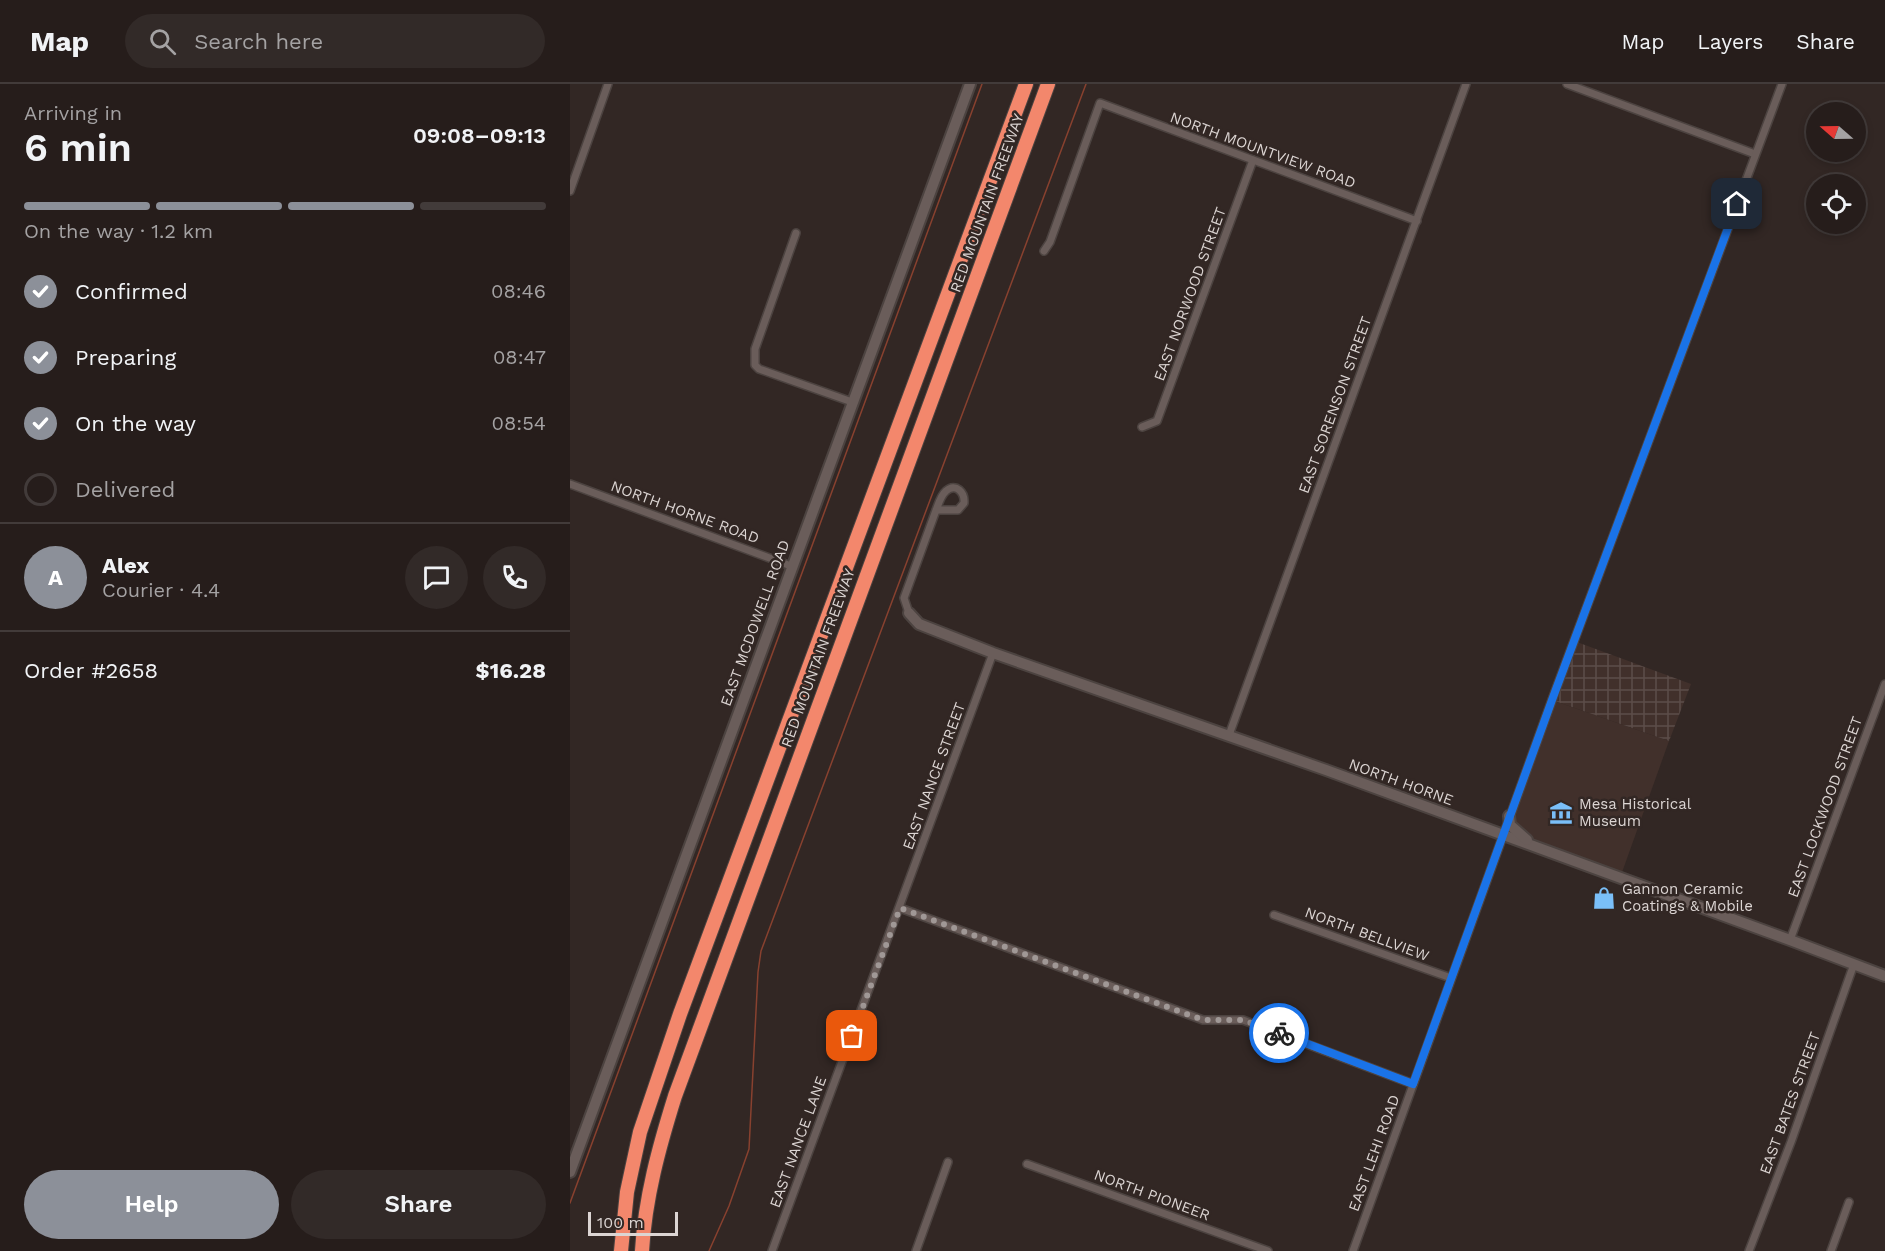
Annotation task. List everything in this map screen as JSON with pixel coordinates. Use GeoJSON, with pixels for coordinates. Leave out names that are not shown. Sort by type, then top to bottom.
{"type":"FeatureCollection","features":[{"type":"Feature","properties":{"kind":"highway","name":"RED MOUNTAIN FREEWAY"},"geometry":{"type":"LineString","coordinates":[[621,1251],[627,1192],[640,1132],[676,1024],[1026,84]]}},
{"type":"Feature","properties":{"kind":"highway","name":"RED MOUNTAIN FREEWAY"},"geometry":{"type":"LineString","coordinates":[[642,1251],[649,1196],[675,1096],[1048,84]]}},
{"type":"Feature","properties":{"kind":"street"},"geometry":{"type":"LineString","coordinates":[[570,192],[608,84]]}},
{"type":"Feature","properties":{"kind":"street","name":"EAST MCDOWELL ROAD"},"geometry":{"type":"LineString","coordinates":[[570,1172],[970,84]]}},
{"type":"Feature","properties":{"kind":"street","name":"EAST SORENSON STREET"},"geometry":{"type":"LineString","coordinates":[[1229,735],[1466,84]]}},
{"type":"Feature","properties":{"kind":"street"},"geometry":{"type":"LineString","coordinates":[[1567,84],[1755,154]]}},
{"type":"Feature","properties":{"kind":"street","name":"EAST LEHI ROAD"},"geometry":{"type":"LineString","coordinates":[[1353,1251],[1509,816],[1782,84]]}},
{"type":"Feature","properties":{"kind":"street","name":"NORTH MOUNTVIEW ROAD"},"geometry":{"type":"LineString","coordinates":[[1044,251],[1050,242],[1100,104],[1417,221]]}},
{"type":"Feature","properties":{"kind":"street","name":"EAST NORWOOD STREET"},"geometry":{"type":"LineString","coordinates":[[1142,427],[1157,421],[1253,160]]}},
{"type":"Feature","properties":{"kind":"street"},"geometry":{"type":"LineString","coordinates":[[796,233],[756,349],[754,363],[756,368],[852,402]]}},
{"type":"Feature","properties":{"kind":"street","name":"NORTH HORNE ROAD"},"geometry":{"type":"LineString","coordinates":[[570,484],[791,566]]}},
{"type":"Feature","properties":{"kind":"street"},"geometry":{"type":"LineString","coordinates":[[909,613],[904,598],[936,510]]}},
{"type":"Feature","properties":{"kind":"street","name":"NORTH HORNE"},"geometry":{"type":"LineString","coordinates":[[909,613],[919,624],[993,653],[1229,735],[1885,976]]}},
{"type":"Feature","properties":{"kind":"street","name":"EAST NANCE STREET"},"geometry":{"type":"LineString","coordinates":[[900,908],[993,653]]}},
{"type":"Feature","properties":{"kind":"street","name":"EAST LOCKWOOD STREET"},"geometry":{"type":"LineString","coordinates":[[1790,940],[1885,684]]}},
{"type":"Feature","properties":{"kind":"street"},"geometry":{"type":"LineString","coordinates":[[1509,816],[1510,825],[1517,832],[1546,850]]}},
{"type":"Feature","properties":{"kind":"street"},"geometry":{"type":"LineString","coordinates":[[900,908],[1203,1020],[1243,1020],[1413,1084]]}},
{"type":"Feature","properties":{"kind":"street","name":"EAST NANCE LANE"},"geometry":{"type":"LineString","coordinates":[[772,1251],[900,908]]}},
{"type":"Feature","properties":{"kind":"street","name":"NORTH BELLVIEW"},"geometry":{"type":"LineString","coordinates":[[1274,915],[1451,978]]}},
{"type":"Feature","properties":{"kind":"street","name":"EAST BATES STREET"},"geometry":{"type":"LineString","coordinates":[[1749,1251],[1791,1142],[1854,964]]}},
{"type":"Feature","properties":{"kind":"street"},"geometry":{"type":"LineString","coordinates":[[916,1251],[948,1162]]}},
{"type":"Feature","properties":{"kind":"street","name":"NORTH PIONEER"},"geometry":{"type":"LineString","coordinates":[[1027,1164],[1268,1251]]}},
{"type":"Feature","properties":{"kind":"street"},"geometry":{"type":"LineString","coordinates":[[1831,1251],[1849,1202]]}},
{"type":"Feature","properties":{"kind":"shaded area"},"geometry":{"type":"Polygon","coordinates":[[[1574,641],[1691,684],[1669,741],[1552,700],[1574,641]]]}},
{"type":"Feature","properties":{"kind":"shaded area"},"geometry":{"type":"Polygon","coordinates":[[[1552,700],[1669,741],[1620,878],[1503,835],[1552,700]]]}},
{"type":"Feature","properties":{"kind":"waterway"},"geometry":{"type":"LineString","coordinates":[[570,1203],[982,84]]}},
{"type":"Feature","properties":{"kind":"waterway"},"geometry":{"type":"LineString","coordinates":[[709,1251],[729,1206],[749,1149],[761,951],[1086,84]]}},
{"type":"Feature","properties":{"kind":"way so far"},"geometry":{"type":"LineString","coordinates":[[852,1036],[900,908],[1203,1020],[1243,1020],[1279,1033]]}},
{"type":"Feature","properties":{"kind":"place","name":"Mesa Historical Museum"},"geometry":{"type":"Point","coordinates":[1561,813]}},
{"type":"Feature","properties":{"kind":"place","name":"Gannon Ceramic Coatings & Mobile"},"geometry":{"type":"Point","coordinates":[1604,898]}},
{"type":"Feature","properties":{"kind":"route"},"geometry":{"type":"LineString","coordinates":[[1279,1033],[1413,1084],[1552,700],[1737,204]]}}]}
